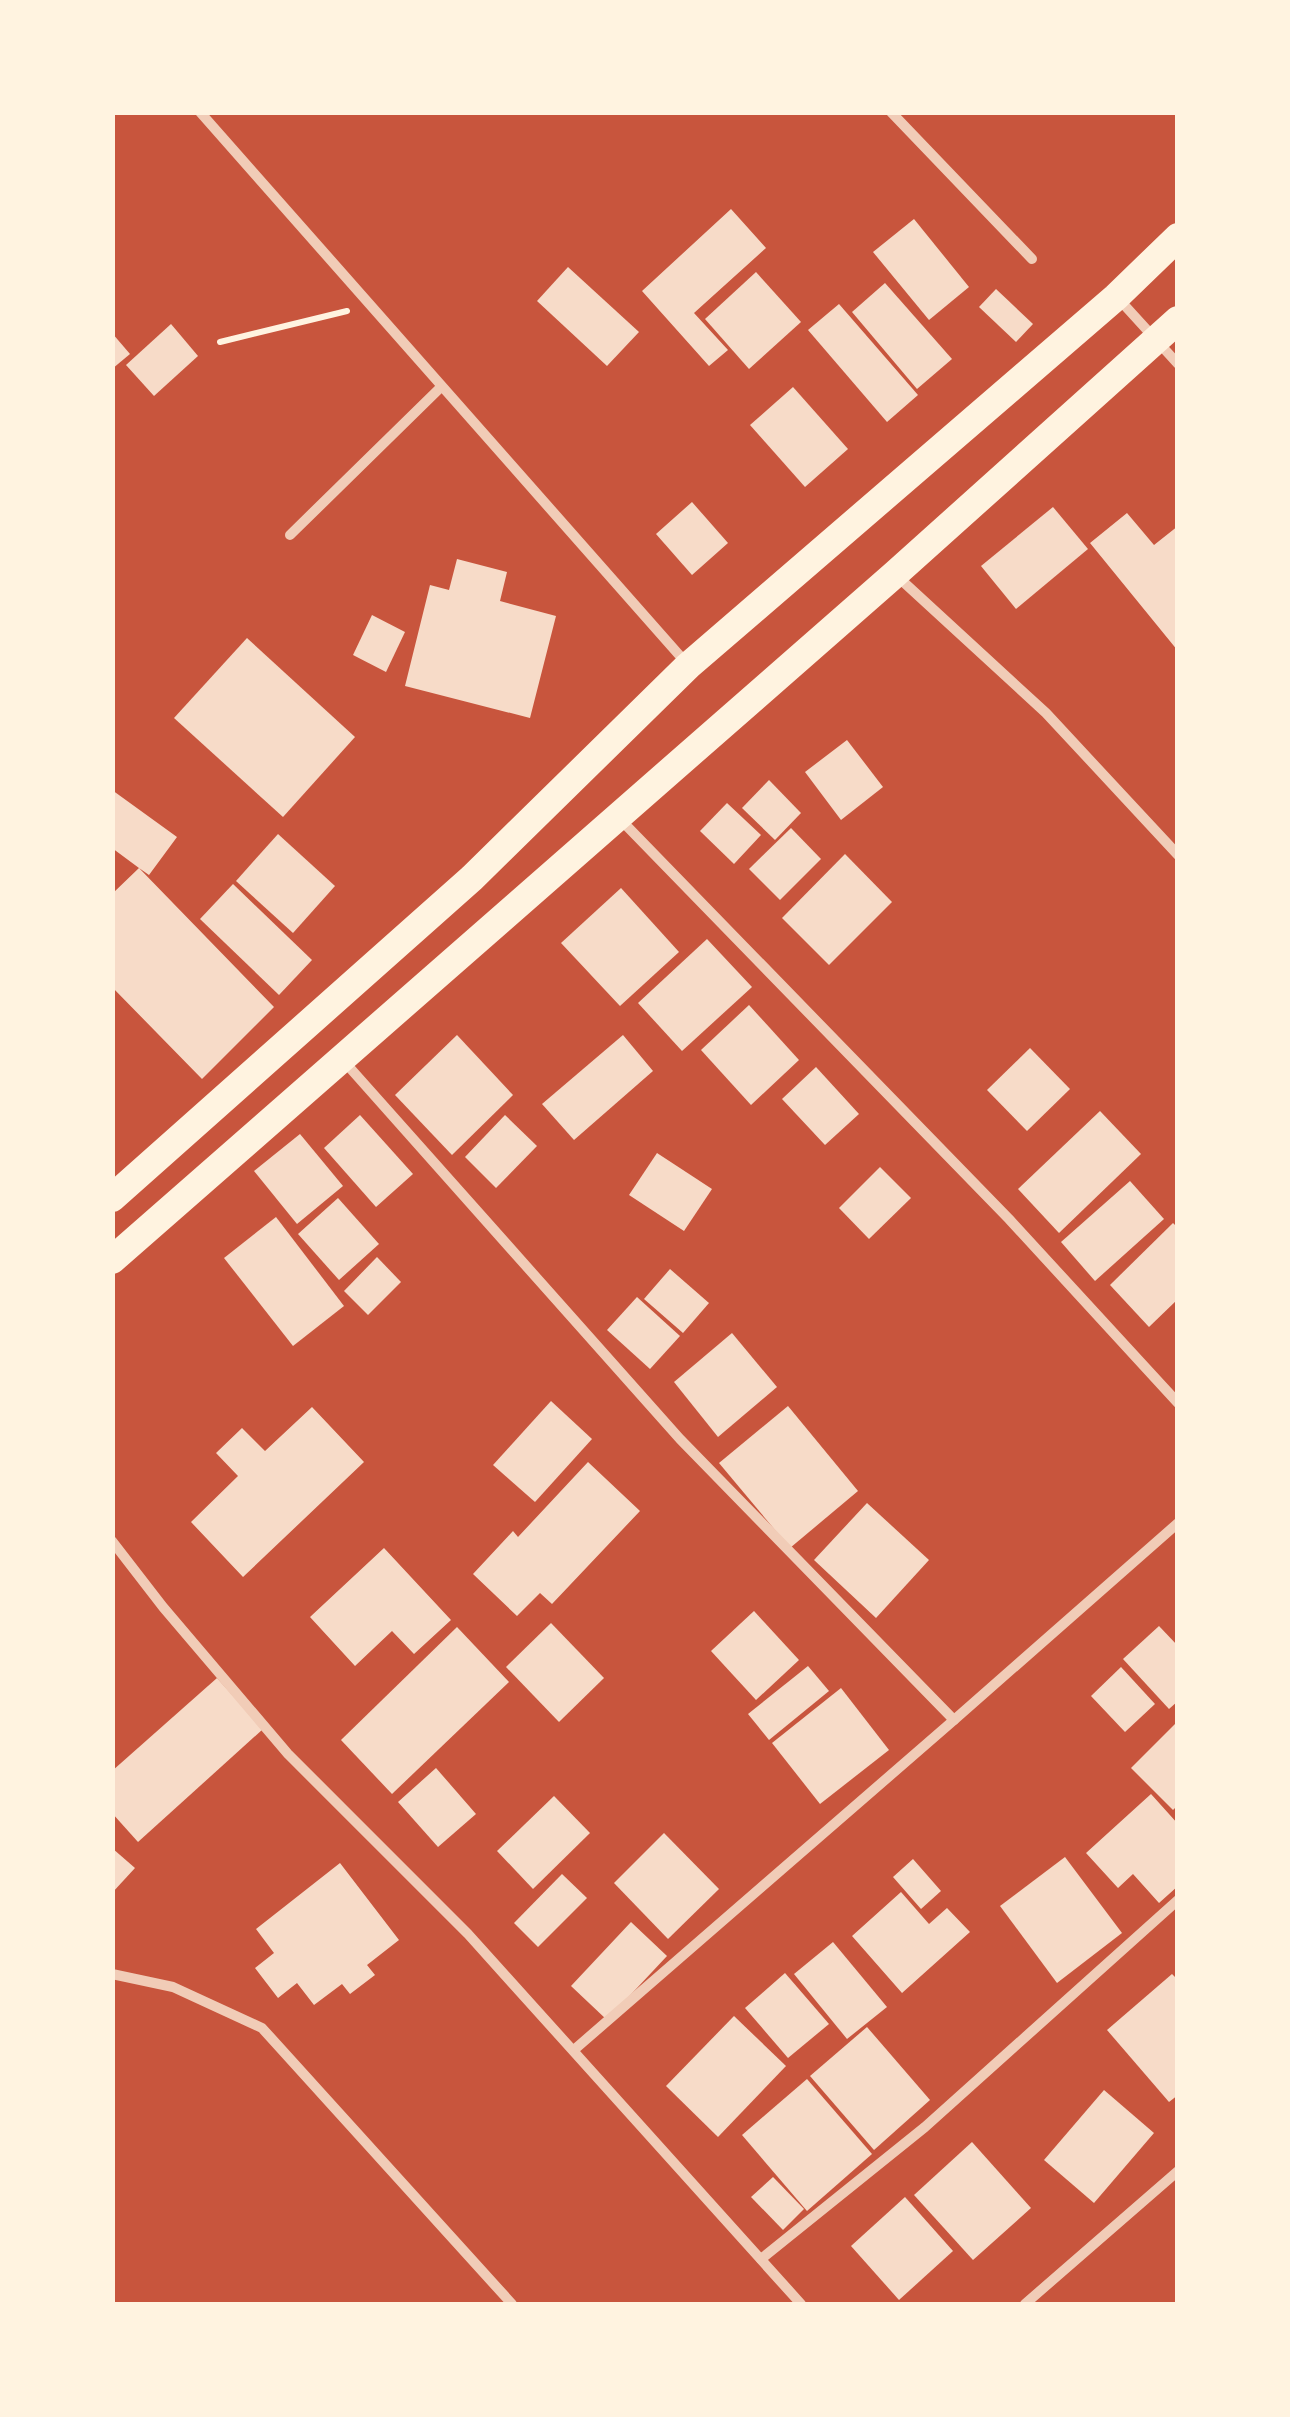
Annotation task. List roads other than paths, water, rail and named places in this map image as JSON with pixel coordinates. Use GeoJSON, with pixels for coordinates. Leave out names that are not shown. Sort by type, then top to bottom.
{"type":"FeatureCollection","features":[{"type":"Feature","properties":{"kind":"highway"},"geometry":{"type":"LineString","coordinates":[[112,1198],[472,878],[688,666],[1116,297],[1178,237]]}},
{"type":"Feature","properties":{"kind":"highway"},"geometry":{"type":"LineString","coordinates":[[112,1260],[895,574],[1167,330]]}},
{"type":"Feature","properties":{"kind":"street"},"geometry":{"type":"LineString","coordinates":[[200,112],[688,666]]}},
{"type":"Feature","properties":{"kind":"street"},"geometry":{"type":"LineString","coordinates":[[891,112],[1032,259]]}},
{"type":"Feature","properties":{"kind":"street"},"geometry":{"type":"LineString","coordinates":[[1116,297],[1167,330],[1178,364]]}},
{"type":"Feature","properties":{"kind":"street"},"geometry":{"type":"LineString","coordinates":[[290,535],[440,388]]}},
{"type":"Feature","properties":{"kind":"street"},"geometry":{"type":"LineString","coordinates":[[895,574],[1046,713],[1178,855]]}},
{"type":"Feature","properties":{"kind":"street"},"geometry":{"type":"LineString","coordinates":[[618,816],[1009,1219],[1178,1403]]}},
{"type":"Feature","properties":{"kind":"street"},"geometry":{"type":"LineString","coordinates":[[342,1058],[680,1439],[954,1720]]}},
{"type":"Feature","properties":{"kind":"street"},"geometry":{"type":"LineString","coordinates":[[575,2048],[1178,1523]]}},
{"type":"Feature","properties":{"kind":"street"},"geometry":{"type":"LineString","coordinates":[[112,1540],[163,1608],[288,1754],[468,1934],[575,2048],[801,2304]]}},
{"type":"Feature","properties":{"kind":"street"},"geometry":{"type":"LineString","coordinates":[[761,2259],[925,2127],[1178,1900]]}},
{"type":"Feature","properties":{"kind":"street"},"geometry":{"type":"LineString","coordinates":[[112,1974],[174,1987],[262,2028],[512,2304]]}},
{"type":"Feature","properties":{"kind":"street"},"geometry":{"type":"LineString","coordinates":[[1025,2304],[1178,2171]]}}]}
